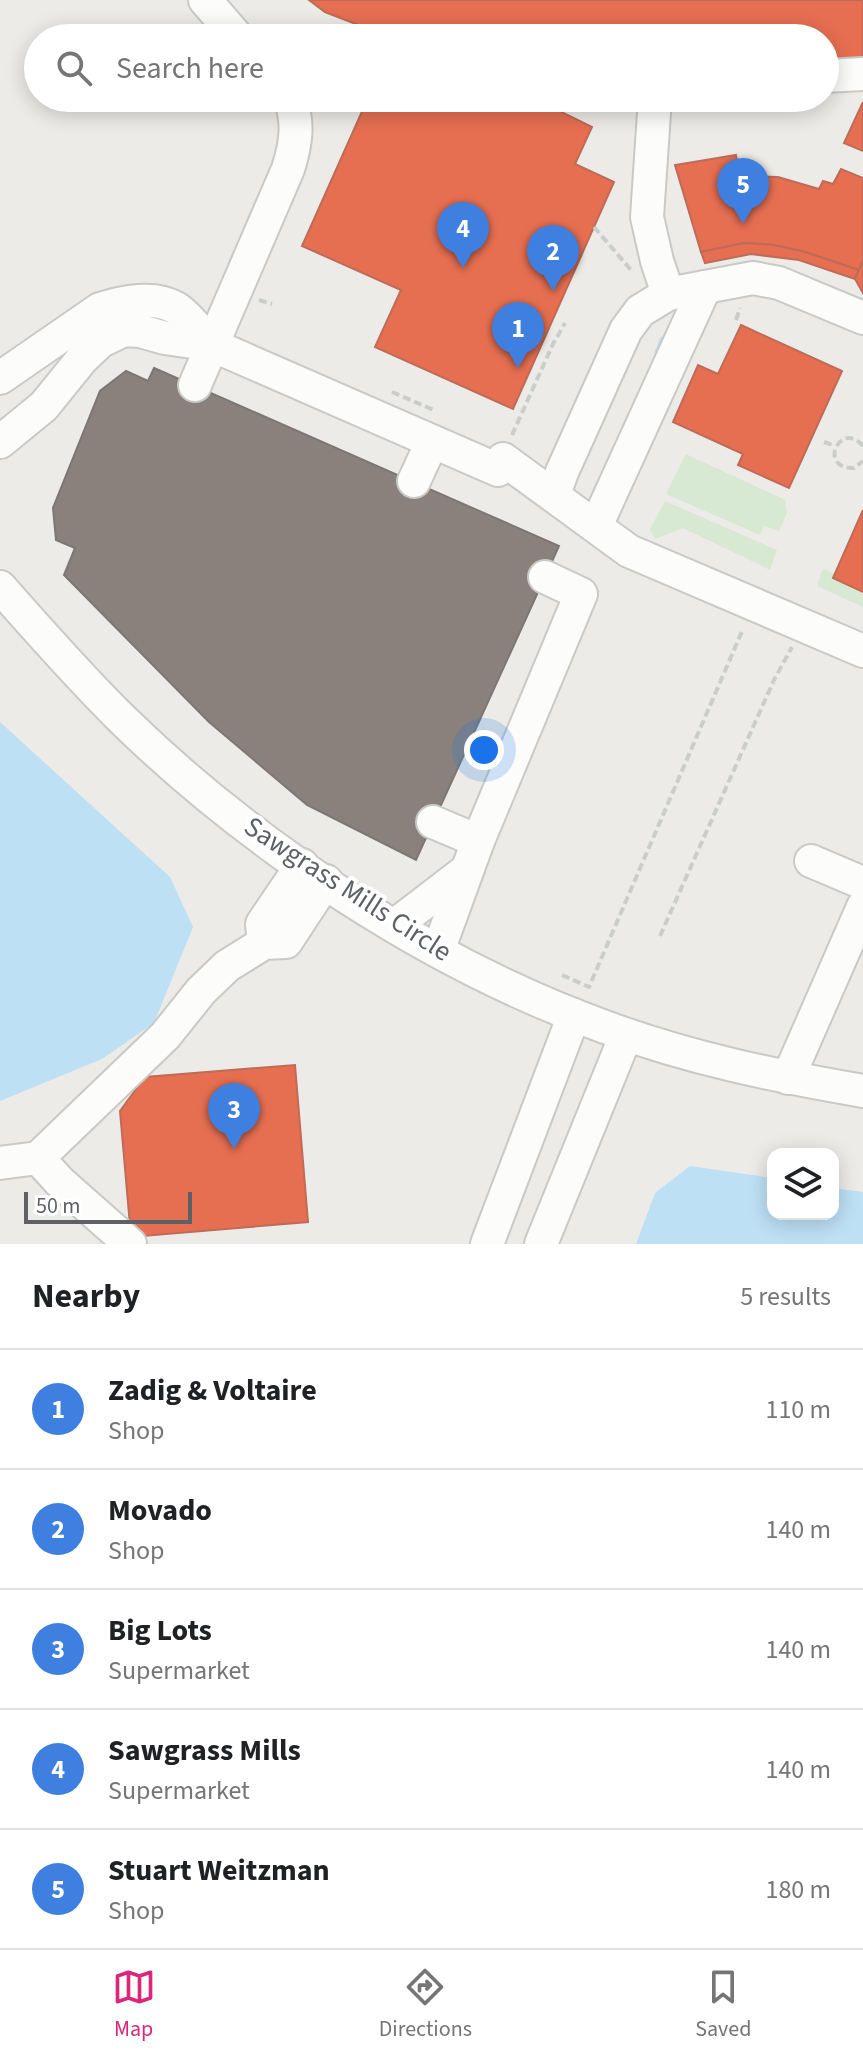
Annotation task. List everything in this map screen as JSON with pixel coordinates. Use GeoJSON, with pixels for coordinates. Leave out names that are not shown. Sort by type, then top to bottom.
{"type":"FeatureCollection","features":[{"type":"Feature","properties":{"kind":"street"},"geometry":{"type":"LineString","coordinates":[[205,0],[226,24]]}},
{"type":"Feature","properties":{"kind":"street"},"geometry":{"type":"LineString","coordinates":[[839,75],[863,74]]}},
{"type":"Feature","properties":{"kind":"street"},"geometry":{"type":"LineString","coordinates":[[195,385],[288,169],[296,143],[293,112]]}},
{"type":"Feature","properties":{"kind":"street"},"geometry":{"type":"LineString","coordinates":[[654,112],[647,217],[668,294]]}},
{"type":"Feature","properties":{"kind":"street"},"geometry":{"type":"LineString","coordinates":[[554,495],[626,330],[640,311],[668,294],[753,278],[814,297],[863,318]]}},
{"type":"Feature","properties":{"kind":"street"},"geometry":{"type":"LineString","coordinates":[[596,526],[705,287]]}},
{"type":"Feature","properties":{"kind":"street"},"geometry":{"type":"LineString","coordinates":[[0,378],[100,309],[118,304],[157,302],[177,309],[212,345]]}},
{"type":"Feature","properties":{"kind":"street"},"geometry":{"type":"LineString","coordinates":[[0,442],[44,406],[82,359],[101,341],[124,330],[212,345],[436,427],[498,470],[503,459],[629,551],[863,651]]}},
{"type":"Feature","properties":{"kind":"street"},"geometry":{"type":"LineString","coordinates":[[414,481],[436,427]]}},
{"type":"Feature","properties":{"kind":"street"},"geometry":{"type":"LineString","coordinates":[[438,951],[473,856],[581,594],[545,577]]}},
{"type":"Feature","properties":{"kind":"street","name":"Sawgrass Mills Circle"},"geometry":{"type":"LineString","coordinates":[[0,587],[123,720],[212,798],[314,873],[394,926],[438,951],[574,1015],[626,1035],[705,1059],[863,1091]]}},
{"type":"Feature","properties":{"kind":"street"},"geometry":{"type":"LineString","coordinates":[[433,822],[473,856]]}},
{"type":"Feature","properties":{"kind":"street"},"geometry":{"type":"LineString","coordinates":[[394,926],[473,856]]}},
{"type":"Feature","properties":{"kind":"street"},"geometry":{"type":"LineString","coordinates":[[811,861],[863,883]]}},
{"type":"Feature","properties":{"kind":"street"},"geometry":{"type":"LineString","coordinates":[[0,1163],[38,1158],[165,1036],[201,991],[227,966],[264,943],[262,924],[314,873]]}},
{"type":"Feature","properties":{"kind":"street"},"geometry":{"type":"LineString","coordinates":[[788,1078],[863,907]]}},
{"type":"Feature","properties":{"kind":"street"},"geometry":{"type":"LineString","coordinates":[[487,1244],[574,1015]]}},
{"type":"Feature","properties":{"kind":"street"},"geometry":{"type":"LineString","coordinates":[[541,1244],[626,1035]]}},
{"type":"Feature","properties":{"kind":"street"},"geometry":{"type":"LineString","coordinates":[[38,1158],[60,1182],[130,1244]]}},
{"type":"Feature","properties":{"kind":"path"},"geometry":{"type":"LineString","coordinates":[[594,227],[637,277]]}},
{"type":"Feature","properties":{"kind":"path"},"geometry":{"type":"LineString","coordinates":[[250,301],[272,304]]}},
{"type":"Feature","properties":{"kind":"path"},"geometry":{"type":"LineString","coordinates":[[509,443],[547,355],[565,323]]}},
{"type":"Feature","properties":{"kind":"path"},"geometry":{"type":"LineString","coordinates":[[383,388],[436,427]]}},
{"type":"Feature","properties":{"kind":"path"},"geometry":{"type":"LineString","coordinates":[[835,446],[847,438],[857,440],[863,446]]}},
{"type":"Feature","properties":{"kind":"path"},"geometry":{"type":"LineString","coordinates":[[824,442],[835,446]]}},
{"type":"Feature","properties":{"kind":"path"},"geometry":{"type":"LineString","coordinates":[[835,446],[836,461],[844,468],[854,468],[863,461]]}},
{"type":"Feature","properties":{"kind":"path"},"geometry":{"type":"LineString","coordinates":[[562,975],[589,987],[744,627]]}},
{"type":"Feature","properties":{"kind":"path"},"geometry":{"type":"LineString","coordinates":[[660,936],[774,680],[792,647]]}},
{"type":"Feature","properties":{"kind":"green space"},"geometry":{"type":"Polygon","coordinates":[[[686,454],[785,500],[787,513],[779,531],[764,526],[760,535],[666,494],[686,454]]]}},
{"type":"Feature","properties":{"kind":"green space"},"geometry":{"type":"Polygon","coordinates":[[[665,501],[777,550],[770,570],[683,528],[655,539],[650,529],[665,501]]]}},
{"type":"Feature","properties":{"kind":"green space"},"geometry":{"type":"Polygon","coordinates":[[[823,569],[835,574],[833,578],[863,592],[863,607],[817,586],[823,569]]]}},
{"type":"Feature","properties":{"kind":"water"},"geometry":{"type":"Polygon","coordinates":[[[0,722],[170,877],[193,927],[154,1023],[102,1059],[0,1101],[0,722]]]}},
{"type":"Feature","properties":{"kind":"water"},"geometry":{"type":"Polygon","coordinates":[[[690,1166],[767,1177],[767,1220],[839,1220],[839,1189],[863,1192],[863,1244],[636,1244],[655,1193],[690,1166]]]}},
{"type":"Feature","properties":{"kind":"building: Shops"},"geometry":{"type":"Polygon","coordinates":[[[309,0],[863,0],[863,61],[839,62],[839,24],[356,24],[325,12],[309,0]]]}},
{"type":"Feature","properties":{"kind":"building: Shops"},"geometry":{"type":"Polygon","coordinates":[[[863,102],[863,151],[844,143],[863,102]]]}},
{"type":"Feature","properties":{"kind":"building: Shops"},"geometry":{"type":"Polygon","coordinates":[[[362,112],[561,112],[592,127],[575,164],[614,182],[513,409],[375,347],[401,290],[302,246],[362,112]]]}},
{"type":"Feature","properties":{"kind":"building: Shops"},"geometry":{"type":"Polygon","coordinates":[[[736,155],[739,176],[778,177],[819,189],[823,181],[833,184],[841,169],[863,178],[863,262],[859,270],[774,245],[744,243],[701,252],[675,165],[736,155]]]}},
{"type":"Feature","properties":{"kind":"building: Shops"},"geometry":{"type":"Polygon","coordinates":[[[744,243],[774,245],[805,252],[859,270],[855,279],[799,260],[751,254],[705,263],[701,252],[744,243]]]}},
{"type":"Feature","properties":{"kind":"building: Shops"},"geometry":{"type":"Polygon","coordinates":[[[863,262],[863,293],[855,279],[863,262]]]}},
{"type":"Feature","properties":{"kind":"building: Shops"},"geometry":{"type":"Polygon","coordinates":[[[741,325],[842,371],[789,488],[738,465],[743,454],[673,422],[698,365],[718,374],[741,325]]]}},
{"type":"Feature","properties":{"kind":"building: Shops"},"geometry":{"type":"Polygon","coordinates":[[[863,510],[863,592],[833,578],[863,510]]]}},
{"type":"Feature","properties":{"kind":"building: Shops"},"geometry":{"type":"Polygon","coordinates":[[[295,1065],[308,1222],[131,1237],[120,1111],[145,1077],[295,1065]]]}},
{"type":"Feature","properties":{"kind":"building: Industry"},"geometry":{"type":"Polygon","coordinates":[[[154,368],[559,546],[416,860],[307,805],[209,722],[64,575],[75,548],[56,540],[53,508],[100,391],[126,371],[148,381],[154,368]]]}},
{"type":"Feature","properties":{"kind":"waterway"},"geometry":{"type":"LineString","coordinates":[[658,353],[663,340]]}},
{"type":"Feature","properties":{"kind":"place","name":"Stuart Weitzman"},"geometry":{"type":"Point","coordinates":[743,224]}},
{"type":"Feature","properties":{"kind":"place","name":"Sawgrass Mills"},"geometry":{"type":"Point","coordinates":[463,268]}},
{"type":"Feature","properties":{"kind":"place","name":"Movado"},"geometry":{"type":"Point","coordinates":[553,291]}},
{"type":"Feature","properties":{"kind":"place","name":"Zadig & Voltaire"},"geometry":{"type":"Point","coordinates":[518,368]}},
{"type":"Feature","properties":{"kind":"place","name":"Big Lots"},"geometry":{"type":"Point","coordinates":[234,1149]}}]}
